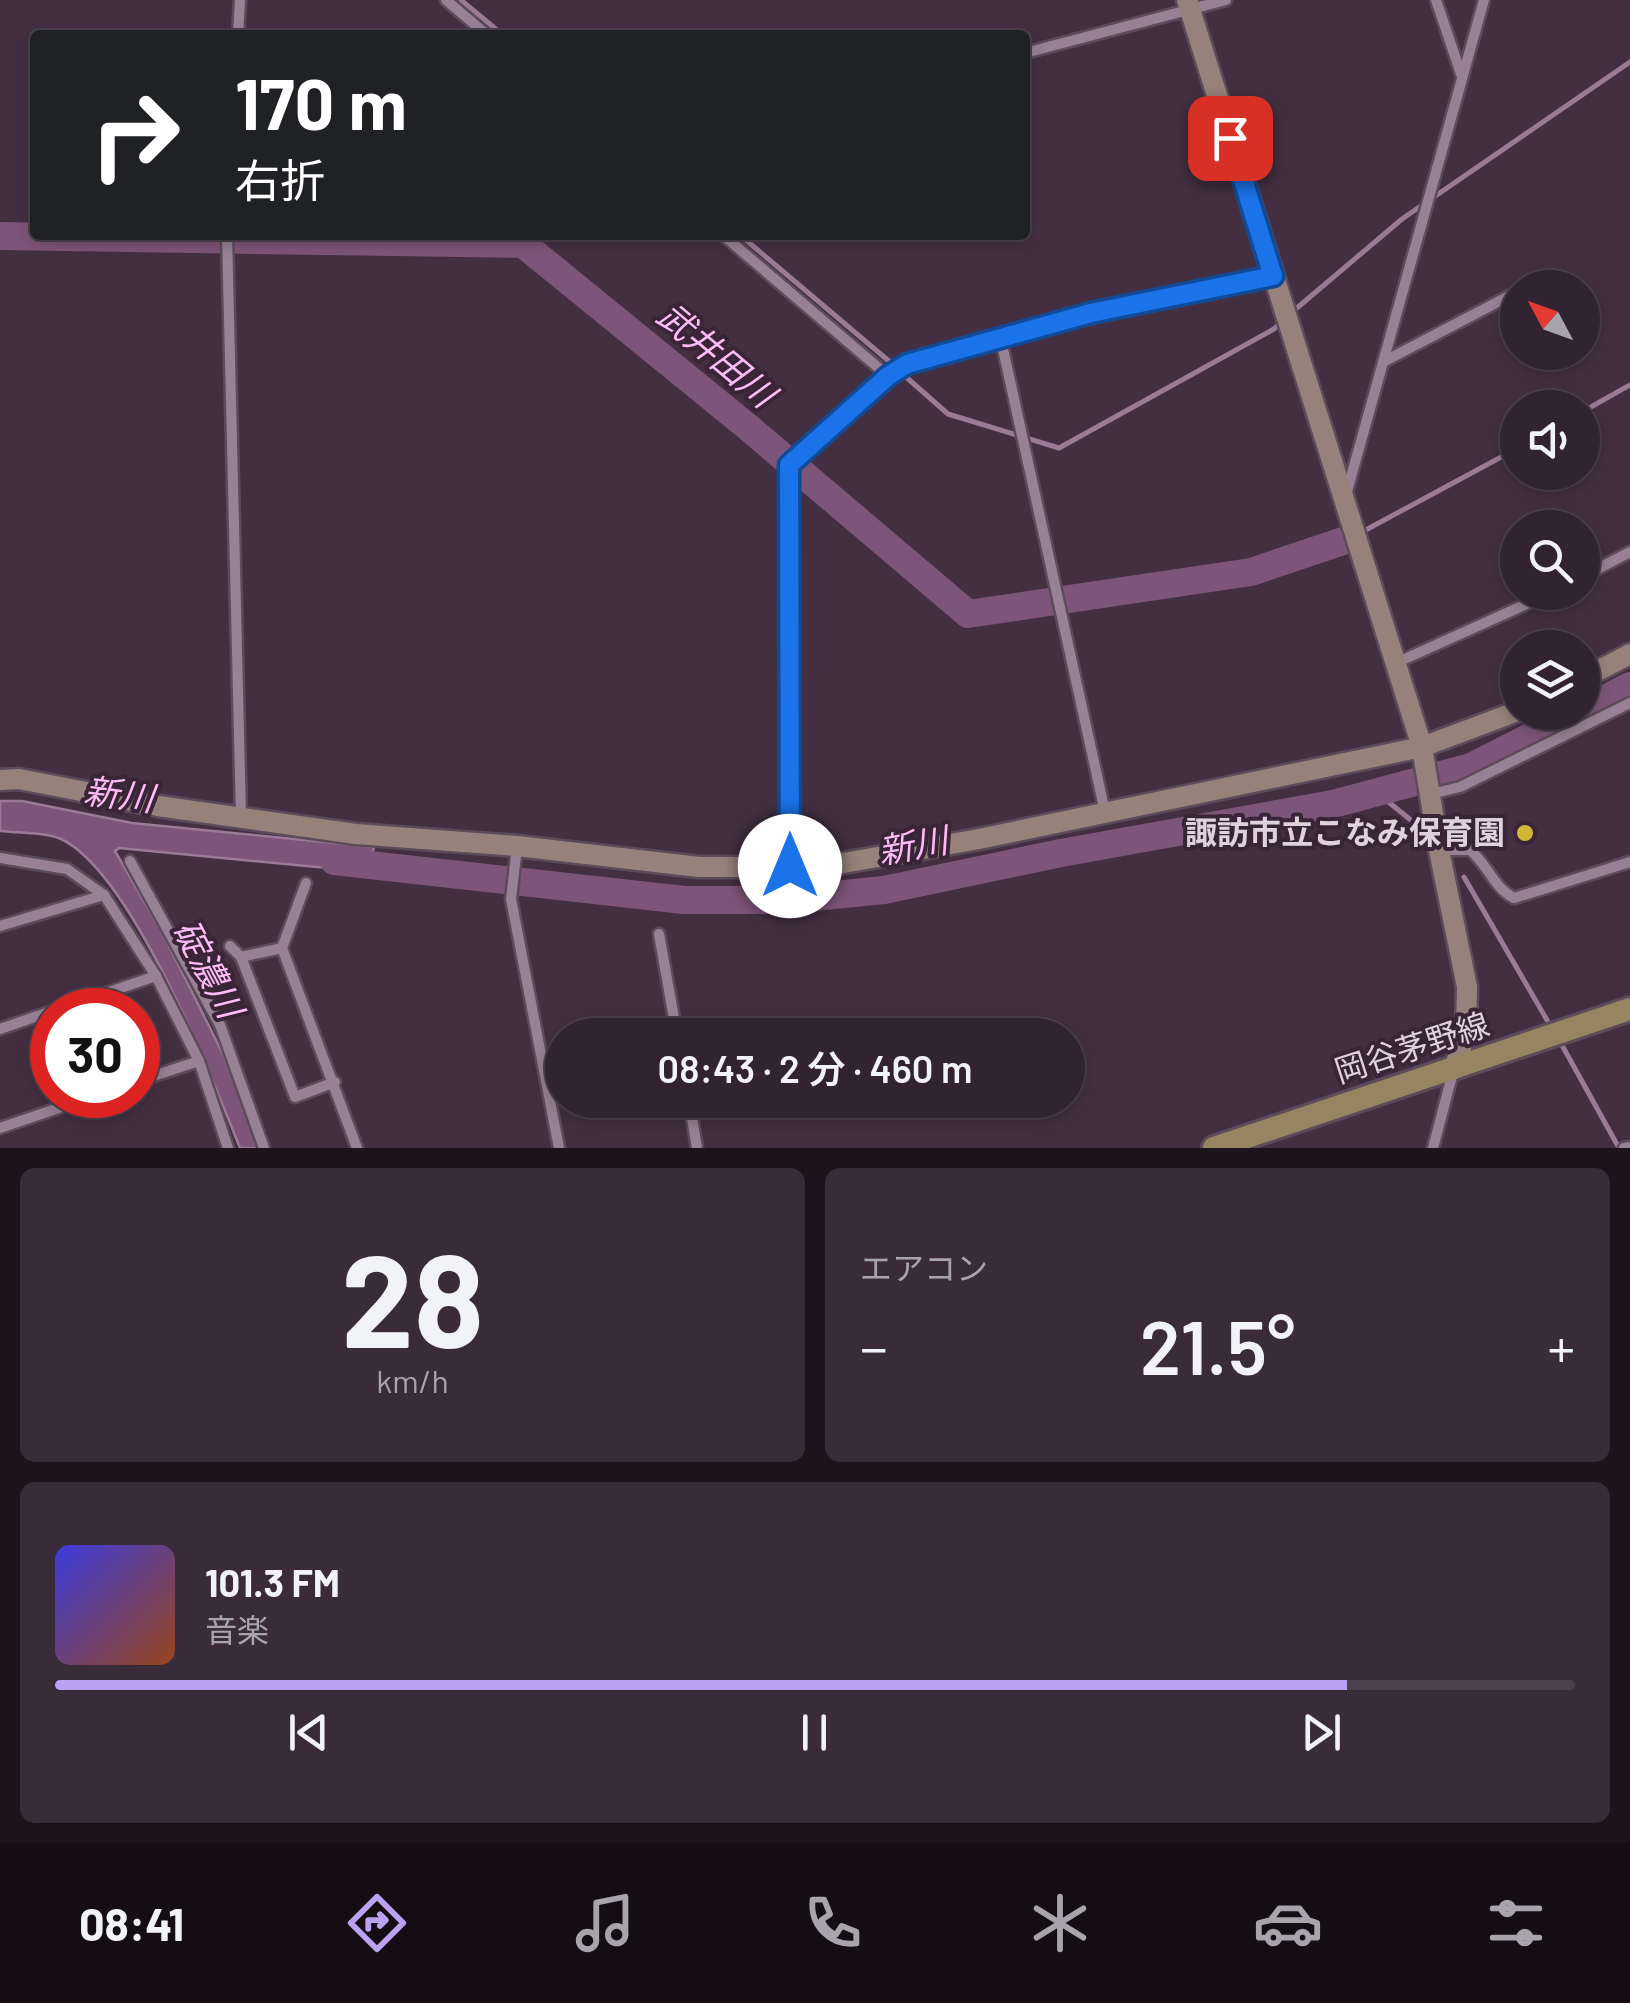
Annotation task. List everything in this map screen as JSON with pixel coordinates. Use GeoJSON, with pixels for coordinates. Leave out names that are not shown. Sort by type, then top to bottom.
{"type":"FeatureCollection","features":[{"type":"Feature","properties":{"kind":"main road","name":"岡谷茅野線"},"geometry":{"type":"LineString","coordinates":[[1214,1148],[1630,1010]]}},
{"type":"Feature","properties":{"kind":"street"},"geometry":{"type":"LineString","coordinates":[[238,30],[240,0]]}},
{"type":"Feature","properties":{"kind":"street"},"geometry":{"type":"LineString","coordinates":[[446,0],[481,30]]}},
{"type":"Feature","properties":{"kind":"street"},"geometry":{"type":"LineString","coordinates":[[1030,52],[1188,6],[1226,0]]}},
{"type":"Feature","properties":{"kind":"street"},"geometry":{"type":"LineString","coordinates":[[1436,0],[1462,75]]}},
{"type":"Feature","properties":{"kind":"street"},"geometry":{"type":"LineString","coordinates":[[1344,501],[1484,0]]}},
{"type":"Feature","properties":{"kind":"street"},"geometry":{"type":"LineString","coordinates":[[1188,6],[1422,746],[1468,987],[1466,1032],[1433,1148]]}},
{"type":"Feature","properties":{"kind":"street"},"geometry":{"type":"LineString","coordinates":[[227,240],[241,818]]}},
{"type":"Feature","properties":{"kind":"street"},"geometry":{"type":"LineString","coordinates":[[728,240],[888,376]]}},
{"type":"Feature","properties":{"kind":"street"},"geometry":{"type":"LineString","coordinates":[[790,866],[793,460],[888,376],[907,364],[1091,313],[1273,276]]}},
{"type":"Feature","properties":{"kind":"street"},"geometry":{"type":"LineString","coordinates":[[1382,362],[1500,300]]}},
{"type":"Feature","properties":{"kind":"street"},"geometry":{"type":"LineString","coordinates":[[1000,340],[1106,812]]}},
{"type":"Feature","properties":{"kind":"street"},"geometry":{"type":"LineString","coordinates":[[1600,568],[1630,552]]}},
{"type":"Feature","properties":{"kind":"street"},"geometry":{"type":"LineString","coordinates":[[1398,662],[1513,610]]}},
{"type":"Feature","properties":{"kind":"street"},"geometry":{"type":"LineString","coordinates":[[1600,669],[1630,654]]}},
{"type":"Feature","properties":{"kind":"street"},"geometry":{"type":"LineString","coordinates":[[1429,784],[1460,786],[1630,703]]}},
{"type":"Feature","properties":{"kind":"street"},"geometry":{"type":"LineString","coordinates":[[0,780],[515,856],[698,867],[790,866],[873,858],[1422,746],[1500,718]]}},
{"type":"Feature","properties":{"kind":"street"},"geometry":{"type":"LineString","coordinates":[[1439,850],[1470,850],[1486,863],[1501,891],[1514,898],[1630,862]]}},
{"type":"Feature","properties":{"kind":"street"},"geometry":{"type":"LineString","coordinates":[[515,856],[511,894],[518,946],[559,1148]]}},
{"type":"Feature","properties":{"kind":"street"},"geometry":{"type":"LineString","coordinates":[[0,858],[67,869],[104,895],[156,976],[199,1060],[228,1148]]}},
{"type":"Feature","properties":{"kind":"street"},"geometry":{"type":"LineString","coordinates":[[130,861],[220,1025],[264,1148]]}},
{"type":"Feature","properties":{"kind":"street"},"geometry":{"type":"LineString","coordinates":[[306,883],[282,948],[357,1148]]}},
{"type":"Feature","properties":{"kind":"street"},"geometry":{"type":"LineString","coordinates":[[0,926],[104,895]]}},
{"type":"Feature","properties":{"kind":"street"},"geometry":{"type":"LineString","coordinates":[[659,934],[674,1018]]}},
{"type":"Feature","properties":{"kind":"street"},"geometry":{"type":"LineString","coordinates":[[230,946],[241,957],[295,1097],[335,1082]]}},
{"type":"Feature","properties":{"kind":"street"},"geometry":{"type":"LineString","coordinates":[[241,957],[282,948]]}},
{"type":"Feature","properties":{"kind":"street"},"geometry":{"type":"LineString","coordinates":[[121,988],[156,976]]}},
{"type":"Feature","properties":{"kind":"street"},"geometry":{"type":"LineString","coordinates":[[0,1029],[30,1019]]}},
{"type":"Feature","properties":{"kind":"street"},"geometry":{"type":"LineString","coordinates":[[160,1073],[199,1060]]}},
{"type":"Feature","properties":{"kind":"street"},"geometry":{"type":"LineString","coordinates":[[0,1128],[30,1118]]}},
{"type":"Feature","properties":{"kind":"street"},"geometry":{"type":"LineString","coordinates":[[692,1118],[698,1148]]}},
{"type":"Feature","properties":{"kind":"shaded area"},"geometry":{"type":"Polygon","coordinates":[[[0,801],[22,801],[132,823],[374,847],[368,872],[119,848],[115,851],[162,932],[224,1056],[260,1148],[240,1148],[166,979],[114,891],[88,859],[61,839],[0,831],[0,801]]]}},
{"type":"Feature","properties":{"kind":"waterway"},"geometry":{"type":"LineString","coordinates":[[461,0],[497,30]]}},
{"type":"Feature","properties":{"kind":"waterway"},"geometry":{"type":"LineString","coordinates":[[1291,313],[1402,219],[1630,62]]}},
{"type":"Feature","properties":{"kind":"waterway","name":"武井田川"},"geometry":{"type":"LineString","coordinates":[[0,236],[30,236]]}},
{"type":"Feature","properties":{"kind":"waterway","name":"武井田川"},"geometry":{"type":"LineString","coordinates":[[262,240],[523,244],[749,428],[968,614],[1251,572],[1343,541]]}},
{"type":"Feature","properties":{"kind":"waterway"},"geometry":{"type":"LineString","coordinates":[[746,240],[890,362]]}},
{"type":"Feature","properties":{"kind":"waterway"},"geometry":{"type":"LineString","coordinates":[[906,377],[948,414],[1059,448],[1274,329],[1283,320]]}},
{"type":"Feature","properties":{"kind":"waterway"},"geometry":{"type":"LineString","coordinates":[[1600,402],[1630,385]]}},
{"type":"Feature","properties":{"kind":"waterway"},"geometry":{"type":"LineString","coordinates":[[1362,532],[1500,458]]}},
{"type":"Feature","properties":{"kind":"waterway","name":"新川"},"geometry":{"type":"LineString","coordinates":[[1600,702],[1630,686]]}},
{"type":"Feature","properties":{"kind":"waterway","name":"新川"},"geometry":{"type":"LineString","coordinates":[[334,861],[684,900],[784,900],[884,890],[1061,853],[1333,804],[1471,767],[1544,730]]}},
{"type":"Feature","properties":{"kind":"waterway"},"geometry":{"type":"LineString","coordinates":[[1376,792],[1417,825]]}},
{"type":"Feature","properties":{"kind":"waterway"},"geometry":{"type":"LineString","coordinates":[[1464,877],[1547,1020]]}},
{"type":"Feature","properties":{"kind":"waterway"},"geometry":{"type":"LineString","coordinates":[[1563,1047],[1619,1148]]}},
{"type":"Feature","properties":{"kind":"place","name":"諏訪市立こなみ保育園"},"geometry":{"type":"Point","coordinates":[1525,833]}},
{"type":"Feature","properties":{"kind":"route"},"geometry":{"type":"LineString","coordinates":[[790,866],[789,465],[888,376],[907,364],[1091,313],[1273,276],[1230,138]]}},
{"type":"Feature","properties":{"kind":"water label","name":"碇濃川"},"geometry":{"type":"Point","coordinates":[208,969]}}]}
